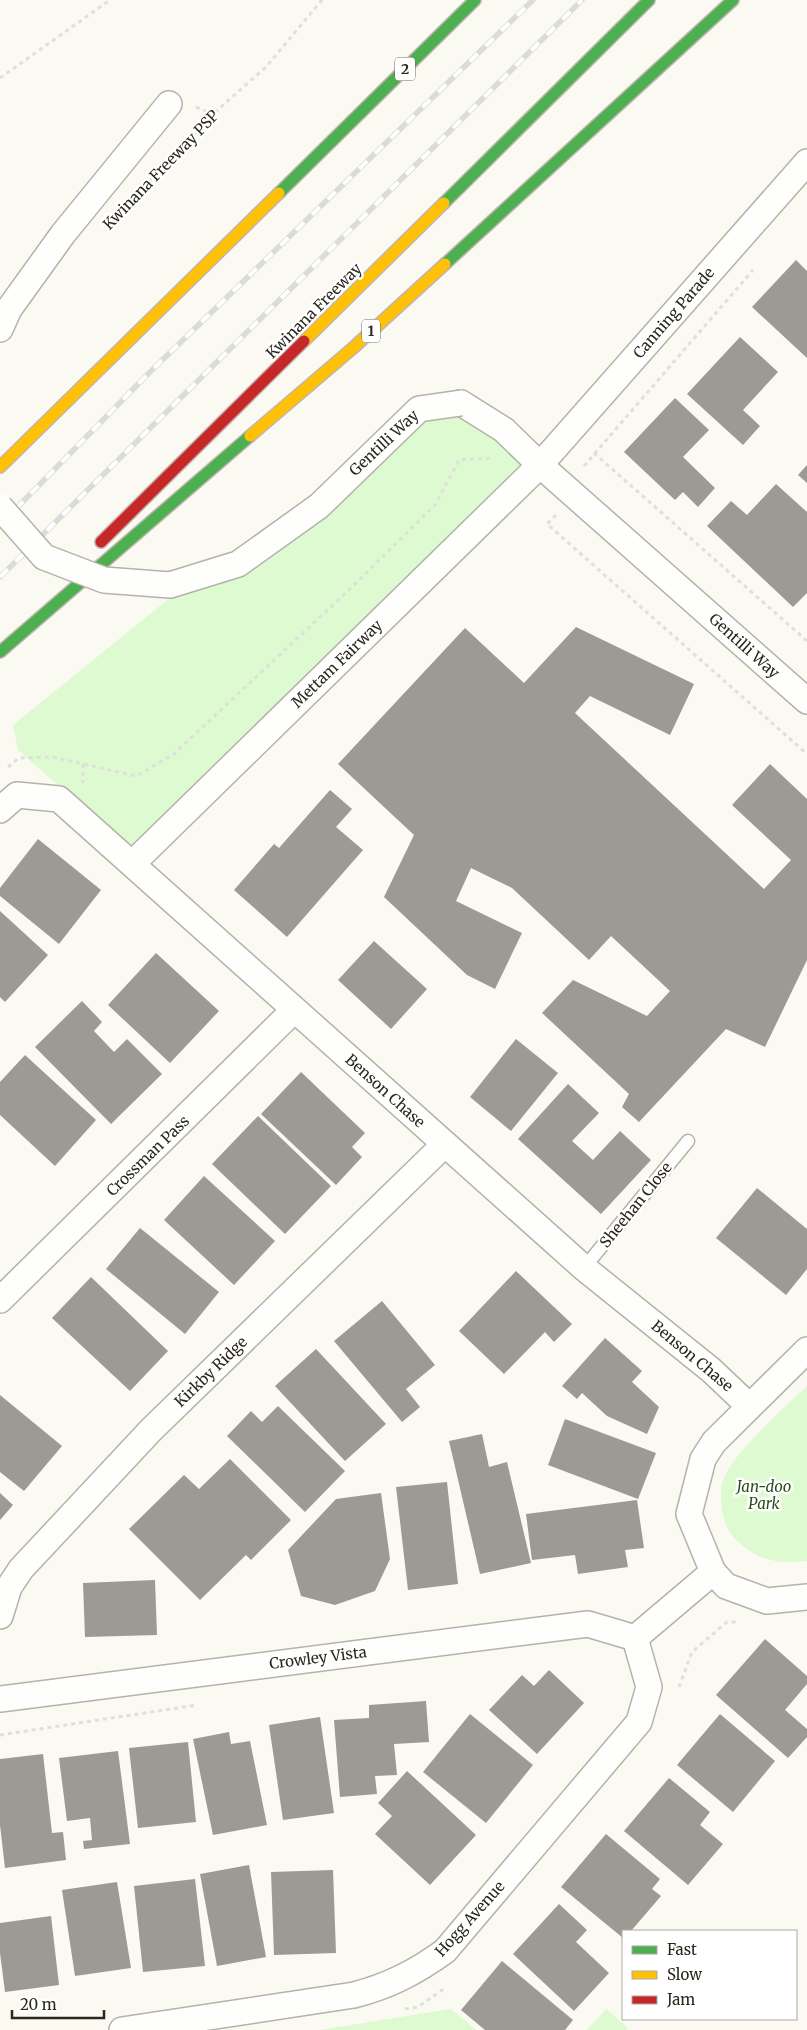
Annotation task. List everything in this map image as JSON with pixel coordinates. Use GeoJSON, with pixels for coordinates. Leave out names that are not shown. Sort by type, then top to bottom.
{"type":"FeatureCollection","features":[{"type":"Feature","properties":{"kind":"highway","name":"2"},"geometry":{"type":"LineString","coordinates":[[335,138],[475,0]]}},
{"type":"Feature","properties":{"kind":"highway","name":"Kwinana Freeway"},"geometry":{"type":"LineString","coordinates":[[0,643],[649,0]]}},
{"type":"Feature","properties":{"kind":"highway","name":"1"},"geometry":{"type":"LineString","coordinates":[[0,652],[353,348],[733,0]]}},
{"type":"Feature","properties":{"kind":"highway"},"geometry":{"type":"LineString","coordinates":[[0,468],[335,138],[410,46]]}},
{"type":"Feature","properties":{"kind":"street"},"geometry":{"type":"LineString","coordinates":[[0,329],[9,309],[63,234],[169,104]]}},
{"type":"Feature","properties":{"kind":"street","name":"Canning Parade"},"geometry":{"type":"LineString","coordinates":[[540,465],[807,162]]}},
{"type":"Feature","properties":{"kind":"street","name":"Gentilli Way"},"geometry":{"type":"LineString","coordinates":[[0,507],[44,557],[104,580],[170,585],[238,564],[319,506],[419,409],[462,402],[504,430],[540,465],[805,695]]}},
{"type":"Feature","properties":{"kind":"street","name":"Mettam Fairway"},"geometry":{"type":"LineString","coordinates":[[133,863],[540,465]]}},
{"type":"Feature","properties":{"kind":"street","name":"Benson Chase"},"geometry":{"type":"LineString","coordinates":[[8,803],[60,798],[294,1010],[584,1268],[711,1370],[749,1406]]}},
{"type":"Feature","properties":{"kind":"street","name":"Crossman Pass"},"geometry":{"type":"LineString","coordinates":[[0,1300],[294,1010]]}},
{"type":"Feature","properties":{"kind":"street","name":"Kirkby Ridge"},"geometry":{"type":"LineString","coordinates":[[0,1616],[10,1587],[21,1569],[138,1444],[445,1144]]}},
{"type":"Feature","properties":{"kind":"street"},"geometry":{"type":"LineString","coordinates":[[807,1350],[714,1442],[703,1459],[689,1514],[713,1572],[726,1586],[767,1602],[807,1597]]}},
{"type":"Feature","properties":{"kind":"street"},"geometry":{"type":"LineString","coordinates":[[649,1687],[635,1638],[713,1572]]}},
{"type":"Feature","properties":{"kind":"street","name":"Crowley Vista"},"geometry":{"type":"LineString","coordinates":[[0,1698],[588,1624],[635,1638]]}},
{"type":"Feature","properties":{"kind":"street","name":"Hogg Avenue"},"geometry":{"type":"LineString","coordinates":[[122,2030],[354,1995],[383,1988],[420,1970],[445,1951],[639,1722],[649,1687]]}},
{"type":"Feature","properties":{"kind":"lane","name":"Sheehan Close"},"geometry":{"type":"LineString","coordinates":[[584,1268],[688,1141]]}},
{"type":"Feature","properties":{"kind":"path"},"geometry":{"type":"LineString","coordinates":[[0,78],[110,0]]}},
{"type":"Feature","properties":{"kind":"path","name":"Kwinana Freeway PSP"},"geometry":{"type":"LineString","coordinates":[[120,213],[213,114],[266,67],[322,0]]}},
{"type":"Feature","properties":{"kind":"path"},"geometry":{"type":"LineString","coordinates":[[756,267],[595,453],[547,524],[807,754]]}},
{"type":"Feature","properties":{"kind":"path"},"geometry":{"type":"LineString","coordinates":[[6,768],[19,758],[53,757],[136,776],[174,754],[353,586],[435,505],[459,460],[494,458],[504,430]]}},
{"type":"Feature","properties":{"kind":"path"},"geometry":{"type":"LineString","coordinates":[[570,431],[807,641]]}},
{"type":"Feature","properties":{"kind":"path"},"geometry":{"type":"LineString","coordinates":[[649,1687],[679,1685],[692,1652],[727,1622],[746,1623]]}},
{"type":"Feature","properties":{"kind":"path"},"geometry":{"type":"LineString","coordinates":[[0,1735],[206,1704]]}},
{"type":"Feature","properties":{"kind":"green space"},"geometry":{"type":"Polygon","coordinates":[[[466,414],[527,465],[132,850],[18,750],[13,725],[176,593],[425,418],[466,414]]]}},
{"type":"Feature","properties":{"kind":"green space","name":"Jan-doo Park"},"geometry":{"type":"Polygon","coordinates":[[[807,1386],[807,1561],[786,1562],[769,1560],[745,1548],[729,1531],[722,1510],[722,1484],[729,1469],[748,1444],[807,1386]]]}},
{"type":"Feature","properties":{"kind":"green space"},"geometry":{"type":"Polygon","coordinates":[[[451,2009],[476,2030],[320,2030],[451,2009]]]}},
{"type":"Feature","properties":{"kind":"green space"},"geometry":{"type":"Polygon","coordinates":[[[606,2009],[628,2028],[626,2030],[587,2030],[606,2009]]]}},
{"type":"Feature","properties":{"kind":"building"},"geometry":{"type":"Polygon","coordinates":[[[796,260],[807,271],[807,358],[752,307],[796,260]]]}},
{"type":"Feature","properties":{"kind":"building"},"geometry":{"type":"Polygon","coordinates":[[[740,337],[778,372],[743,410],[760,426],[743,445],[687,394],[740,337]]]}},
{"type":"Feature","properties":{"kind":"building"},"geometry":{"type":"Polygon","coordinates":[[[675,398],[709,430],[683,457],[715,488],[698,507],[683,492],[675,500],[624,452],[675,398]]]}},
{"type":"Feature","properties":{"kind":"building"},"geometry":{"type":"Polygon","coordinates":[[[807,465],[807,483],[798,475],[807,465]]]}},
{"type":"Feature","properties":{"kind":"building"},"geometry":{"type":"Polygon","coordinates":[[[776,484],[807,512],[807,593],[793,607],[707,526],[731,501],[747,515],[776,484]]]}},
{"type":"Feature","properties":{"kind":"building"},"geometry":{"type":"Polygon","coordinates":[[[576,627],[694,684],[670,735],[590,696],[575,713],[764,889],[791,860],[732,805],[770,764],[807,799],[807,960],[765,1047],[726,1029],[639,1122],[622,1107],[629,1094],[542,1013],[573,980],[647,1016],[670,991],[611,936],[589,960],[512,888],[471,868],[456,901],[522,933],[495,989],[467,975],[384,897],[414,835],[338,764],[465,628],[524,683],[576,627]]]}},
{"type":"Feature","properties":{"kind":"building"},"geometry":{"type":"Polygon","coordinates":[[[330,790],[352,809],[336,827],[363,850],[287,937],[234,890],[274,844],[279,848],[330,790]]]}},
{"type":"Feature","properties":{"kind":"building"},"geometry":{"type":"Polygon","coordinates":[[[38,839],[101,890],[59,944],[0,896],[0,888],[38,839]]]}},
{"type":"Feature","properties":{"kind":"building"},"geometry":{"type":"Polygon","coordinates":[[[0,911],[48,955],[5,1002],[0,997],[0,911]]]}},
{"type":"Feature","properties":{"kind":"building"},"geometry":{"type":"Polygon","coordinates":[[[374,941],[427,989],[391,1029],[338,980],[374,941]]]}},
{"type":"Feature","properties":{"kind":"building"},"geometry":{"type":"Polygon","coordinates":[[[156,953],[219,1011],[170,1063],[108,1005],[156,953]]]}},
{"type":"Feature","properties":{"kind":"building"},"geometry":{"type":"Polygon","coordinates":[[[82,1001],[102,1022],[94,1031],[114,1052],[127,1039],[162,1074],[111,1124],[35,1047],[82,1001]]]}},
{"type":"Feature","properties":{"kind":"building"},"geometry":{"type":"Polygon","coordinates":[[[516,1039],[558,1073],[511,1131],[470,1097],[516,1039]]]}},
{"type":"Feature","properties":{"kind":"building"},"geometry":{"type":"Polygon","coordinates":[[[25,1055],[96,1120],[55,1166],[0,1115],[0,1082],[25,1055]]]}},
{"type":"Feature","properties":{"kind":"building"},"geometry":{"type":"Polygon","coordinates":[[[301,1072],[365,1133],[352,1147],[362,1157],[336,1185],[261,1114],[301,1072]]]}},
{"type":"Feature","properties":{"kind":"building"},"geometry":{"type":"Polygon","coordinates":[[[568,1084],[599,1113],[572,1141],[593,1160],[620,1131],[651,1160],[601,1214],[518,1139],[568,1084]]]}},
{"type":"Feature","properties":{"kind":"building"},"geometry":{"type":"Polygon","coordinates":[[[258,1116],[331,1186],[285,1234],[212,1164],[258,1116]]]}},
{"type":"Feature","properties":{"kind":"building"},"geometry":{"type":"Polygon","coordinates":[[[204,1176],[275,1241],[234,1285],[164,1220],[204,1176]]]}},
{"type":"Feature","properties":{"kind":"building"},"geometry":{"type":"Polygon","coordinates":[[[757,1188],[807,1229],[807,1269],[786,1295],[716,1238],[757,1188]]]}},
{"type":"Feature","properties":{"kind":"building"},"geometry":{"type":"Polygon","coordinates":[[[140,1228],[219,1292],[185,1334],[106,1269],[140,1228]]]}},
{"type":"Feature","properties":{"kind":"building"},"geometry":{"type":"Polygon","coordinates":[[[516,1271],[572,1324],[554,1342],[545,1332],[504,1374],[459,1331],[516,1271]]]}},
{"type":"Feature","properties":{"kind":"building"},"geometry":{"type":"Polygon","coordinates":[[[91,1277],[168,1351],[130,1391],[52,1318],[91,1277]]]}},
{"type":"Feature","properties":{"kind":"building"},"geometry":{"type":"Polygon","coordinates":[[[382,1301],[435,1365],[406,1389],[420,1407],[402,1422],[334,1341],[382,1301]]]}},
{"type":"Feature","properties":{"kind":"building"},"geometry":{"type":"Polygon","coordinates":[[[605,1338],[642,1371],[632,1382],[659,1407],[647,1434],[607,1416],[582,1393],[577,1399],[562,1386],[605,1338]]]}},
{"type":"Feature","properties":{"kind":"building"},"geometry":{"type":"Polygon","coordinates":[[[316,1349],[386,1424],[345,1461],[275,1386],[316,1349]]]}},
{"type":"Feature","properties":{"kind":"building"},"geometry":{"type":"Polygon","coordinates":[[[0,1395],[62,1446],[24,1491],[0,1472],[0,1395]]]}},
{"type":"Feature","properties":{"kind":"building"},"geometry":{"type":"Polygon","coordinates":[[[278,1406],[345,1471],[305,1512],[227,1436],[251,1411],[262,1422],[278,1406]]]}},
{"type":"Feature","properties":{"kind":"building"},"geometry":{"type":"Polygon","coordinates":[[[565,1419],[656,1453],[638,1499],[548,1465],[565,1419]]]}},
{"type":"Feature","properties":{"kind":"building"},"geometry":{"type":"Polygon","coordinates":[[[482,1434],[489,1467],[507,1462],[531,1563],[480,1574],[449,1441],[482,1434]]]}},
{"type":"Feature","properties":{"kind":"building"},"geometry":{"type":"Polygon","coordinates":[[[230,1459],[291,1520],[251,1560],[246,1555],[200,1600],[129,1529],[184,1475],[199,1489],[230,1459]]]}},
{"type":"Feature","properties":{"kind":"building"},"geometry":{"type":"Polygon","coordinates":[[[447,1482],[458,1584],[408,1590],[396,1487],[447,1482]]]}},
{"type":"Feature","properties":{"kind":"building"},"geometry":{"type":"Polygon","coordinates":[[[0,1493],[13,1505],[0,1520],[0,1493]]]}},
{"type":"Feature","properties":{"kind":"building"},"geometry":{"type":"Polygon","coordinates":[[[381,1493],[390,1559],[375,1591],[335,1605],[301,1596],[288,1550],[336,1499],[381,1493]]]}},
{"type":"Feature","properties":{"kind":"building"},"geometry":{"type":"Polygon","coordinates":[[[637,1500],[644,1548],[625,1550],[628,1567],[578,1574],[575,1555],[532,1560],[526,1514],[637,1500]]]}},
{"type":"Feature","properties":{"kind":"building"},"geometry":{"type":"Polygon","coordinates":[[[155,1580],[157,1635],[85,1637],[83,1583],[155,1580]]]}},
{"type":"Feature","properties":{"kind":"building"},"geometry":{"type":"Polygon","coordinates":[[[765,1639],[807,1676],[807,1684],[785,1710],[807,1729],[807,1737],[788,1758],[716,1695],[765,1639]]]}},
{"type":"Feature","properties":{"kind":"building"},"geometry":{"type":"Polygon","coordinates":[[[549,1670],[584,1703],[537,1754],[489,1710],[522,1675],[534,1686],[549,1670]]]}},
{"type":"Feature","properties":{"kind":"building"},"geometry":{"type":"Polygon","coordinates":[[[426,1701],[429,1742],[394,1744],[397,1775],[375,1776],[377,1794],[340,1797],[334,1720],[369,1718],[369,1705],[426,1701]]]}},
{"type":"Feature","properties":{"kind":"building"},"geometry":{"type":"Polygon","coordinates":[[[470,1714],[533,1765],[486,1823],[423,1772],[470,1714]]]}},
{"type":"Feature","properties":{"kind":"building"},"geometry":{"type":"Polygon","coordinates":[[[720,1714],[775,1761],[733,1812],[677,1765],[720,1714]]]}},
{"type":"Feature","properties":{"kind":"building"},"geometry":{"type":"Polygon","coordinates":[[[320,1717],[334,1813],[283,1820],[269,1725],[320,1717]]]}},
{"type":"Feature","properties":{"kind":"building"},"geometry":{"type":"Polygon","coordinates":[[[229,1732],[231,1744],[250,1741],[267,1825],[213,1835],[193,1739],[229,1732]]]}},
{"type":"Feature","properties":{"kind":"building"},"geometry":{"type":"Polygon","coordinates":[[[188,1742],[196,1822],[138,1828],[129,1748],[188,1742]]]}},
{"type":"Feature","properties":{"kind":"building"},"geometry":{"type":"Polygon","coordinates":[[[118,1751],[130,1844],[84,1849],[83,1841],[92,1840],[90,1818],[67,1821],[59,1758],[118,1751]]]}},
{"type":"Feature","properties":{"kind":"building"},"geometry":{"type":"Polygon","coordinates":[[[43,1754],[52,1833],[63,1832],[66,1860],[5,1868],[0,1825],[0,1759],[43,1754]]]}},
{"type":"Feature","properties":{"kind":"building"},"geometry":{"type":"Polygon","coordinates":[[[407,1771],[476,1835],[430,1885],[375,1834],[392,1816],[378,1803],[407,1771]]]}},
{"type":"Feature","properties":{"kind":"building"},"geometry":{"type":"Polygon","coordinates":[[[669,1778],[710,1812],[700,1825],[723,1844],[688,1885],[624,1831],[669,1778]]]}},
{"type":"Feature","properties":{"kind":"building"},"geometry":{"type":"Polygon","coordinates":[[[606,1834],[660,1879],[652,1889],[661,1896],[632,1930],[622,1930],[622,1937],[561,1887],[606,1834]]]}},
{"type":"Feature","properties":{"kind":"building"},"geometry":{"type":"Polygon","coordinates":[[[249,1865],[266,1957],[217,1966],[200,1874],[249,1865]]]}},
{"type":"Feature","properties":{"kind":"building"},"geometry":{"type":"Polygon","coordinates":[[[333,1870],[336,1953],[274,1955],[271,1872],[333,1870]]]}},
{"type":"Feature","properties":{"kind":"building"},"geometry":{"type":"Polygon","coordinates":[[[195,1879],[205,1966],[143,1972],[134,1886],[195,1879]]]}},
{"type":"Feature","properties":{"kind":"building"},"geometry":{"type":"Polygon","coordinates":[[[117,1882],[131,1968],[75,1976],[62,1890],[117,1882]]]}},
{"type":"Feature","properties":{"kind":"building"},"geometry":{"type":"Polygon","coordinates":[[[559,1904],[587,1930],[576,1942],[609,1973],[574,2011],[513,1954],[559,1904]]]}},
{"type":"Feature","properties":{"kind":"building"},"geometry":{"type":"Polygon","coordinates":[[[51,1916],[59,1985],[5,1992],[0,1953],[0,1923],[51,1916]]]}},
{"type":"Feature","properties":{"kind":"building"},"geometry":{"type":"Polygon","coordinates":[[[502,1961],[573,2020],[565,2030],[485,2030],[461,2010],[502,1961]]]}},
{"type":"Feature","properties":{"kind":"railway"},"geometry":{"type":"LineString","coordinates":[[0,525],[149,373],[533,0]]}},
{"type":"Feature","properties":{"kind":"railway"},"geometry":{"type":"LineString","coordinates":[[0,577],[582,0]]}},
{"type":"Feature","properties":{"kind":"traffic: fast"},"geometry":{"type":"LineString","coordinates":[[279,193],[475,0]]}},
{"type":"Feature","properties":{"kind":"traffic: fast"},"geometry":{"type":"LineString","coordinates":[[444,203],[649,0]]}},
{"type":"Feature","properties":{"kind":"traffic: fast"},"geometry":{"type":"LineString","coordinates":[[445,264],[733,0]]}},
{"type":"Feature","properties":{"kind":"traffic: fast"},"geometry":{"type":"LineString","coordinates":[[0,652],[250,436]]}},
{"type":"Feature","properties":{"kind":"traffic: slow"},"geometry":{"type":"LineString","coordinates":[[0,467],[279,193]]}},
{"type":"Feature","properties":{"kind":"traffic: slow"},"geometry":{"type":"LineString","coordinates":[[304,341],[444,203]]}},
{"type":"Feature","properties":{"kind":"traffic: slow"},"geometry":{"type":"LineString","coordinates":[[250,436],[353,348],[445,264]]}},
{"type":"Feature","properties":{"kind":"traffic: jam"},"geometry":{"type":"LineString","coordinates":[[101,542],[304,341]]}}]}
